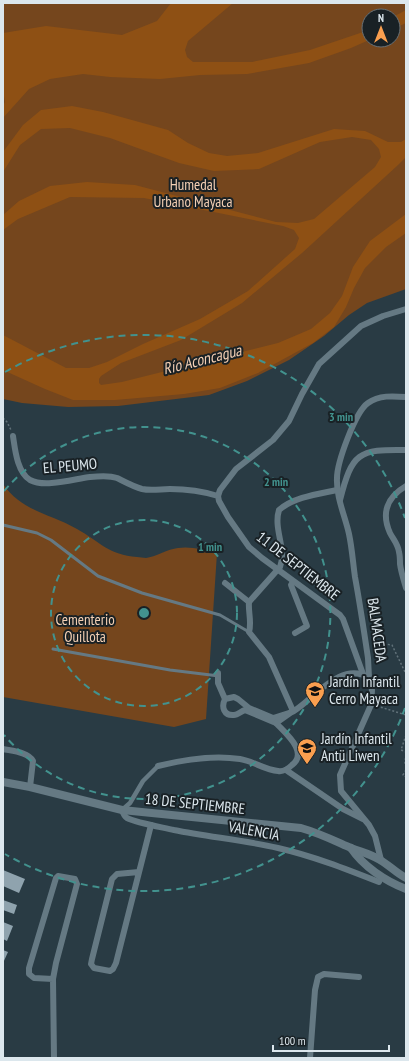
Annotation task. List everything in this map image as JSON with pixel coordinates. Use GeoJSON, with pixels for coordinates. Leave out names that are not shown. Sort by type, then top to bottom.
{"type":"FeatureCollection","features":[{"type":"Feature","properties":{"kind":"street"},"geometry":{"type":"LineString","coordinates":[[218,496],[220,490],[236,469],[273,440],[289,421],[319,364],[361,326],[384,316],[406,309]]}},
{"type":"Feature","properties":{"kind":"street","name":"BALMACEDA"},"geometry":{"type":"LineString","coordinates":[[381,860],[375,836],[366,821],[341,791],[340,776],[371,705],[372,690],[369,678],[366,642],[349,535],[337,490],[336,476],[351,430],[360,412],[367,404],[376,399],[389,396],[406,397]]}},
{"type":"Feature","properties":{"kind":"street","name":"EL PEUMO"},"geometry":{"type":"LineString","coordinates":[[13,436],[15,449],[21,468],[25,475],[36,482],[64,481],[99,476],[115,478],[142,489],[193,490],[208,492],[218,496]]}},
{"type":"Feature","properties":{"kind":"street"},"geometry":{"type":"LineString","coordinates":[[340,500],[349,470],[359,457],[371,452],[406,450]]}},
{"type":"Feature","properties":{"kind":"street"},"geometry":{"type":"LineString","coordinates":[[406,486],[390,500],[386,508],[385,519],[390,534],[396,541],[406,588]]}},
{"type":"Feature","properties":{"kind":"street"},"geometry":{"type":"LineString","coordinates":[[293,711],[269,656],[249,632],[251,624],[248,609],[249,602],[280,567],[282,560],[276,523],[279,510],[292,502],[321,493],[337,490]]}},
{"type":"Feature","properties":{"kind":"street","name":"11 DE SEPTIEMBRE"},"geometry":{"type":"LineString","coordinates":[[218,496],[218,501],[228,517],[250,547],[293,582],[340,615],[362,674]]}},
{"type":"Feature","properties":{"kind":"street"},"geometry":{"type":"LineString","coordinates":[[293,582],[291,585],[307,626],[295,633]]}},
{"type":"Feature","properties":{"kind":"street"},"geometry":{"type":"LineString","coordinates":[[225,584],[249,602]]}},
{"type":"Feature","properties":{"kind":"street"},"geometry":{"type":"LineString","coordinates":[[122,810],[130,803],[143,782],[158,766],[172,762],[222,758],[241,759],[280,771],[286,770],[295,763],[298,753],[295,743],[276,723],[246,710],[238,714],[229,715],[223,709],[225,699],[218,683],[219,674]]}},
{"type":"Feature","properties":{"kind":"street"},"geometry":{"type":"LineString","coordinates":[[276,723],[338,676],[362,674],[369,678]]}},
{"type":"Feature","properties":{"kind":"street"},"geometry":{"type":"LineString","coordinates":[[225,699],[234,697],[250,708],[273,718],[293,711]]}},
{"type":"Feature","properties":{"kind":"street"},"geometry":{"type":"LineString","coordinates":[[3,749],[31,757],[33,761],[30,787]]}},
{"type":"Feature","properties":{"kind":"street"},"geometry":{"type":"LineString","coordinates":[[286,770],[343,809],[366,821]]}},
{"type":"Feature","properties":{"kind":"street","name":"18 DE SEPTIEMBRE"},"geometry":{"type":"LineString","coordinates":[[3,782],[30,787],[122,810],[301,828],[381,860]]}},
{"type":"Feature","properties":{"kind":"street","name":"VALENCIA"},"geometry":{"type":"LineString","coordinates":[[122,810],[126,817],[151,825],[279,848],[308,856],[379,882]]}},
{"type":"Feature","properties":{"kind":"street"},"geometry":{"type":"LineString","coordinates":[[139,872],[117,874],[112,879],[92,959],[94,968],[110,971],[116,963],[151,825]]}},
{"type":"Feature","properties":{"kind":"street"},"geometry":{"type":"LineString","coordinates":[[351,848],[358,858],[382,876],[396,885],[406,889]]}},
{"type":"Feature","properties":{"kind":"street"},"geometry":{"type":"LineString","coordinates":[[381,860],[396,873],[406,878]]}},
{"type":"Feature","properties":{"kind":"street"},"geometry":{"type":"LineString","coordinates":[[53,979],[34,978],[30,974],[29,968],[56,878],[58,876],[62,876],[75,879],[77,884],[53,979],[54,1058]]}},
{"type":"Feature","properties":{"kind":"street"},"geometry":{"type":"LineString","coordinates":[[310,1058],[315,990],[318,977],[324,974],[359,977]]}},
{"type":"Feature","properties":{"kind":"lane"},"geometry":{"type":"LineString","coordinates":[[3,525],[37,533],[51,540],[98,576],[142,593],[220,615],[249,632]]}},
{"type":"Feature","properties":{"kind":"lane"},"geometry":{"type":"LineString","coordinates":[[53,650],[170,670],[219,674]]}},
{"type":"Feature","properties":{"kind":"path"},"geometry":{"type":"LineString","coordinates":[[3,418],[7,422],[13,436]]}},
{"type":"Feature","properties":{"kind":"path"},"geometry":{"type":"LineString","coordinates":[[366,642],[392,645],[406,674]]}},
{"type":"Feature","properties":{"kind":"path"},"geometry":{"type":"LineString","coordinates":[[371,705],[406,714]]}},
{"type":"Feature","properties":{"kind":"path"},"geometry":{"type":"LineString","coordinates":[[406,735],[400,750],[406,753],[406,764]]}},
{"type":"Feature","properties":{"kind":"path"},"geometry":{"type":"LineString","coordinates":[[406,770],[403,775],[406,777]]}},
{"type":"Feature","properties":{"kind":"green space","name":"Humedal Urbano Mayaca"},"geometry":{"type":"Polygon","coordinates":[[[3,3],[406,3],[406,289],[367,303],[349,315],[324,336],[289,360],[247,381],[209,395],[118,406],[68,407],[22,403],[3,399],[3,3]]]}},
{"type":"Feature","properties":{"kind":"green space","name":"Cementerio Quillota"},"geometry":{"type":"Polygon","coordinates":[[[3,484],[10,493],[27,506],[77,529],[119,554],[146,558],[166,551],[183,548],[217,553],[206,719],[174,727],[3,697],[3,484]]]}},
{"type":"Feature","properties":{"kind":"shaded area"},"geometry":{"type":"Polygon","coordinates":[[[171,3],[233,3],[188,41],[185,50],[187,57],[193,62],[252,62],[310,50],[361,33],[361,44],[309,63],[247,74],[200,75],[160,79],[110,77],[83,74],[50,79],[29,89],[3,118],[3,106],[5,102],[3,91],[3,33],[46,26],[122,35],[157,21],[171,3]]]}},
{"type":"Feature","properties":{"kind":"shaded area"},"geometry":{"type":"Polygon","coordinates":[[[406,10],[406,23],[401,25],[401,13],[406,10]]]}},
{"type":"Feature","properties":{"kind":"shaded area"},"geometry":{"type":"Polygon","coordinates":[[[72,106],[103,112],[168,130],[188,143],[209,153],[227,156],[258,153],[334,129],[365,131],[388,142],[401,142],[406,139],[406,157],[398,165],[302,253],[242,303],[181,340],[121,363],[101,376],[99,383],[101,385],[122,382],[278,343],[311,329],[330,313],[342,296],[353,267],[370,241],[406,214],[406,233],[386,247],[365,268],[346,307],[334,327],[313,343],[258,373],[220,388],[184,394],[115,400],[73,400],[3,370],[3,335],[66,368],[89,368],[107,362],[143,344],[200,319],[248,291],[295,249],[299,238],[294,230],[283,226],[144,198],[70,197],[18,219],[3,230],[3,215],[19,201],[50,186],[87,182],[135,185],[276,222],[298,223],[314,219],[375,167],[381,157],[379,149],[371,140],[352,137],[320,142],[259,169],[214,171],[179,163],[110,138],[70,128],[41,129],[20,145],[3,172],[3,152],[23,125],[41,110],[72,106]]]}},
{"type":"Feature","properties":{"kind":"building"},"geometry":{"type":"Polygon","coordinates":[[[3,870],[25,879],[19,893],[3,886],[3,870]]]}},
{"type":"Feature","properties":{"kind":"building"},"geometry":{"type":"Polygon","coordinates":[[[3,900],[17,905],[14,914],[3,910],[3,900]]]}},
{"type":"Feature","properties":{"kind":"building"},"geometry":{"type":"Polygon","coordinates":[[[3,922],[13,926],[7,941],[3,939],[3,922]]]}},
{"type":"Feature","properties":{"kind":"building"},"geometry":{"type":"Polygon","coordinates":[[[3,950],[8,952],[3,963],[3,950]]]}},
{"type":"Feature","properties":{"kind":"place","name":"Jardín Infantil Cerro Mayaca"},"geometry":{"type":"Point","coordinates":[315,708]}},
{"type":"Feature","properties":{"kind":"place","name":"Jardín Infantil Antü Liwen"},"geometry":{"type":"Point","coordinates":[307,765]}},
{"type":"Feature","properties":{"kind":"water label","name":"Río Aconcagua"},"geometry":{"type":"Point","coordinates":[202,359]}}]}
